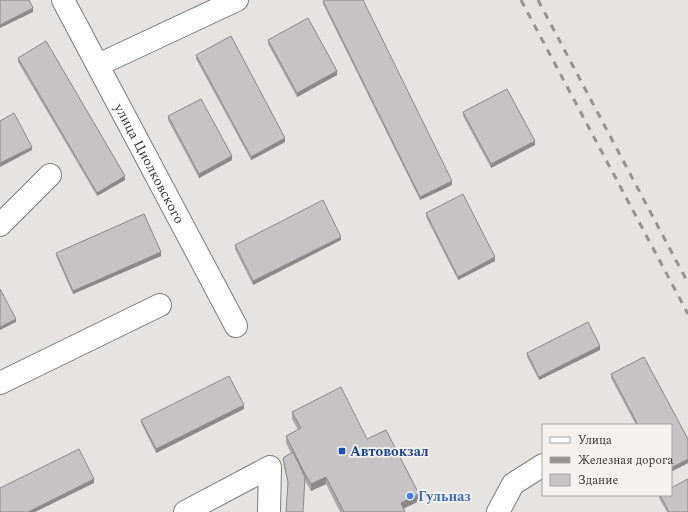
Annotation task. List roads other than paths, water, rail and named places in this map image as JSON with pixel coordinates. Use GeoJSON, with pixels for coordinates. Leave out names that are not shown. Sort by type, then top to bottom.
{"type":"FeatureCollection","features":[{"type":"Feature","properties":{"kind":"street","name":"улица Циолковского"},"geometry":{"type":"LineString","coordinates":[[63,0],[236,326]]}},
{"type":"Feature","properties":{"kind":"street"},"geometry":{"type":"LineString","coordinates":[[98,65],[237,0]]}},
{"type":"Feature","properties":{"kind":"street"},"geometry":{"type":"LineString","coordinates":[[0,225],[50,175]]}},
{"type":"Feature","properties":{"kind":"street"},"geometry":{"type":"LineString","coordinates":[[0,383],[160,304]]}},
{"type":"Feature","properties":{"kind":"street"},"geometry":{"type":"LineString","coordinates":[[498,512],[513,484],[542,466]]}},
{"type":"Feature","properties":{"kind":"street"},"geometry":{"type":"LineString","coordinates":[[185,512],[270,467],[269,512]]}},
{"type":"Feature","properties":{"kind":"railway"},"geometry":{"type":"LineString","coordinates":[[521,0],[688,314]]}},
{"type":"Feature","properties":{"kind":"railway"},"geometry":{"type":"LineString","coordinates":[[538,0],[688,283]]}},
{"type":"Feature","properties":{"kind":"place","name":"Автовокзал"},"geometry":{"type":"Point","coordinates":[342,451]}},
{"type":"Feature","properties":{"kind":"place","name":"Гульназ"},"geometry":{"type":"Point","coordinates":[410,496]}}]}
